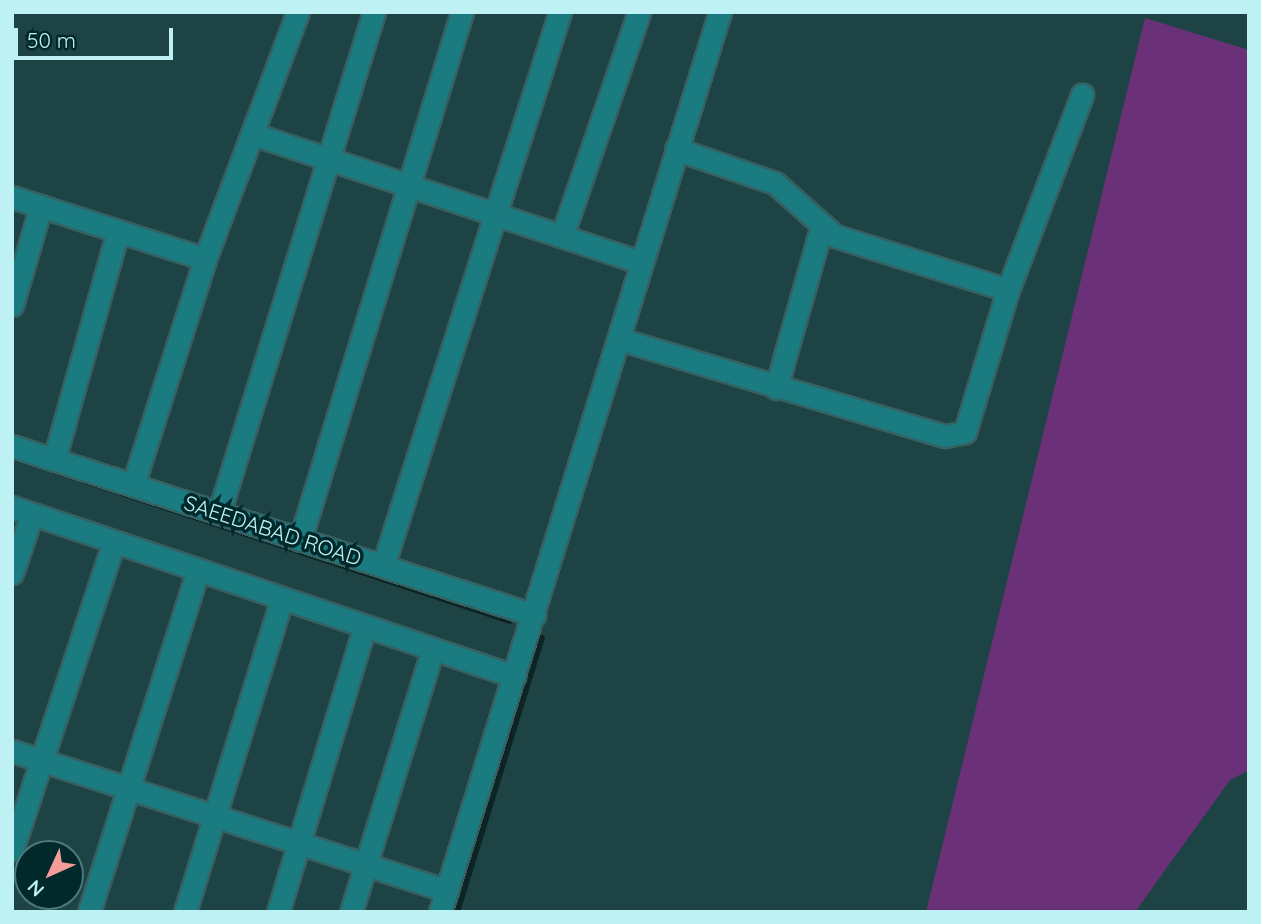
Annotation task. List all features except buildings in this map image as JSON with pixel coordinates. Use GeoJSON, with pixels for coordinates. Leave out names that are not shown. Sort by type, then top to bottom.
{"type":"FeatureCollection","features":[{"type":"Feature","properties":{"kind":"street"},"geometry":{"type":"LineString","coordinates":[[132,485],[205,259],[256,135],[298,12]]}},
{"type":"Feature","properties":{"kind":"street"},"geometry":{"type":"LineString","coordinates":[[219,513],[324,157],[374,12]]}},
{"type":"Feature","properties":{"kind":"street"},"geometry":{"type":"LineString","coordinates":[[300,540],[462,12]]}},
{"type":"Feature","properties":{"kind":"street"},"geometry":{"type":"LineString","coordinates":[[383,566],[561,12]]}},
{"type":"Feature","properties":{"kind":"street"},"geometry":{"type":"LineString","coordinates":[[562,236],[639,12]]}},
{"type":"Feature","properties":{"kind":"street"},"geometry":{"type":"LineString","coordinates":[[440,912],[720,12]]}},
{"type":"Feature","properties":{"kind":"street"},"geometry":{"type":"LineString","coordinates":[[619,339],[776,388],[945,436],[965,432],[1008,290],[1082,95]]}},
{"type":"Feature","properties":{"kind":"street"},"geometry":{"type":"LineString","coordinates":[[256,135],[641,262]]}},
{"type":"Feature","properties":{"kind":"street"},"geometry":{"type":"LineString","coordinates":[[676,149],[775,183],[795,195],[821,229],[1008,290]]}},
{"type":"Feature","properties":{"kind":"street"},"geometry":{"type":"LineString","coordinates":[[12,197],[205,259]]}},
{"type":"Feature","properties":{"kind":"street"},"geometry":{"type":"LineString","coordinates":[[12,305],[41,206]]}},
{"type":"Feature","properties":{"kind":"street"},"geometry":{"type":"LineString","coordinates":[[776,388],[821,229]]}},
{"type":"Feature","properties":{"kind":"street"},"geometry":{"type":"LineString","coordinates":[[54,460],[117,231]]}},
{"type":"Feature","properties":{"kind":"street","name":"SAEEDABAD ROAD"},"geometry":{"type":"LineString","coordinates":[[12,446],[534,615]]}},
{"type":"Feature","properties":{"kind":"street"},"geometry":{"type":"LineString","coordinates":[[12,573],[22,511],[514,676]]}},
{"type":"Feature","properties":{"kind":"street"},"geometry":{"type":"LineString","coordinates":[[12,850],[114,542]]}},
{"type":"Feature","properties":{"kind":"street"},"geometry":{"type":"LineString","coordinates":[[89,912],[198,570]]}},
{"type":"Feature","properties":{"kind":"street"},"geometry":{"type":"LineString","coordinates":[[185,912],[282,598]]}},
{"type":"Feature","properties":{"kind":"street"},"geometry":{"type":"LineString","coordinates":[[278,912],[365,626]]}},
{"type":"Feature","properties":{"kind":"street"},"geometry":{"type":"LineString","coordinates":[[352,912],[433,649]]}},
{"type":"Feature","properties":{"kind":"street"},"geometry":{"type":"LineString","coordinates":[[12,751],[215,814],[447,891]]}},
{"type":"Feature","properties":{"kind":"shaded area"},"geometry":{"type":"Polygon","coordinates":[[[1145,18],[1249,50],[1249,770],[1230,780],[1135,912],[926,912],[1145,18]]]}},
{"type":"Feature","properties":{"kind":"waterway"},"geometry":{"type":"LineString","coordinates":[[12,457],[510,621]]}},
{"type":"Feature","properties":{"kind":"waterway"},"geometry":{"type":"LineString","coordinates":[[457,912],[542,638]]}}]}
